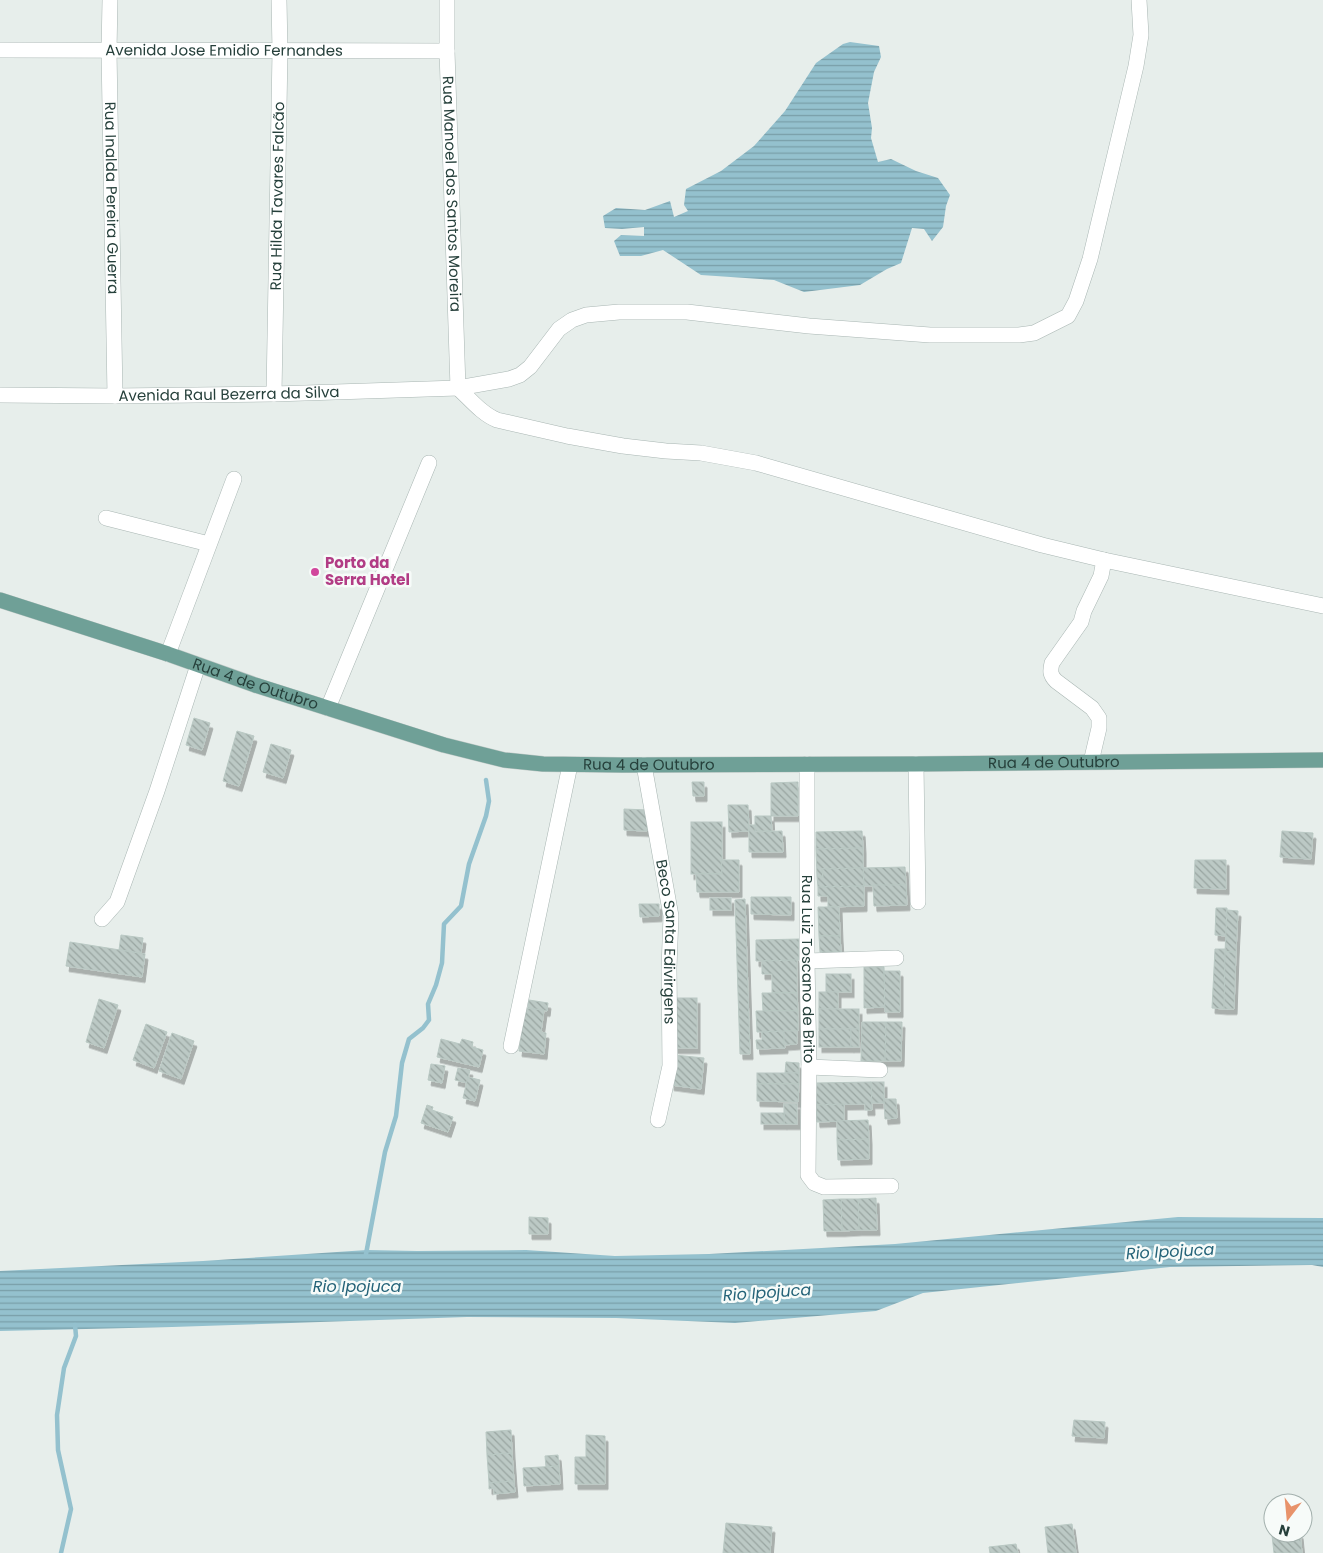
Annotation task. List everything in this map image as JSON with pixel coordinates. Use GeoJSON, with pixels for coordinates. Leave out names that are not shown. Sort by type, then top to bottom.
{"type":"FeatureCollection","features":[{"type":"Feature","properties":{"kind":"main road","name":"Rua 4 de Outubro"},"geometry":{"type":"LineString","coordinates":[[0,600],[444,745],[504,760],[570,765],[1323,760]]}},
{"type":"Feature","properties":{"kind":"street","name":"Rua Inalda Pereira Guerra"},"geometry":{"type":"LineString","coordinates":[[110,0],[109,51],[115,396]]}},
{"type":"Feature","properties":{"kind":"street","name":"Rua Hilda Tavares Falcão"},"geometry":{"type":"LineString","coordinates":[[274,394],[280,51],[279,0]]}},
{"type":"Feature","properties":{"kind":"street","name":"Rua Manoel dos Santos Moreira"},"geometry":{"type":"LineString","coordinates":[[447,0],[458,388]]}},
{"type":"Feature","properties":{"kind":"street","name":"Avenida Raul Bezerra da Silva"},"geometry":{"type":"LineString","coordinates":[[0,395],[274,394],[458,388],[509,379],[520,375],[530,368],[559,329],[572,320],[586,315],[619,312],[687,312],[809,326],[930,335],[1019,335],[1034,333],[1068,316],[1076,301],[1090,259],[1136,66],[1141,35],[1139,0]]}},
{"type":"Feature","properties":{"kind":"street","name":"Avenida Jose Emidio Fernandes"},"geometry":{"type":"LineString","coordinates":[[0,50],[447,51]]}},
{"type":"Feature","properties":{"kind":"street"},"geometry":{"type":"LineString","coordinates":[[458,388],[484,413],[498,420],[567,436],[623,446],[701,453],[756,463],[1042,546],[1323,606]]}},
{"type":"Feature","properties":{"kind":"street"},"geometry":{"type":"LineString","coordinates":[[328,708],[429,463]]}},
{"type":"Feature","properties":{"kind":"street"},"geometry":{"type":"LineString","coordinates":[[168,654],[234,479]]}},
{"type":"Feature","properties":{"kind":"street"},"geometry":{"type":"LineString","coordinates":[[106,518],[209,544]]}},
{"type":"Feature","properties":{"kind":"street"},"geometry":{"type":"LineString","coordinates":[[1091,762],[1100,718],[1092,708],[1052,676],[1050,670],[1052,663],[1081,622],[1084,611],[1101,576],[1104,560]]}},
{"type":"Feature","properties":{"kind":"street"},"geometry":{"type":"LineString","coordinates":[[102,919],[117,902],[157,791],[198,665]]}},
{"type":"Feature","properties":{"kind":"street","name":"Rua Luiz Toscano de Brito"},"geometry":{"type":"LineString","coordinates":[[808,764],[806,961],[809,1067],[808,1175],[814,1183],[824,1187],[890,1186]]}},
{"type":"Feature","properties":{"kind":"street"},"geometry":{"type":"LineString","coordinates":[[916,764],[918,902]]}},
{"type":"Feature","properties":{"kind":"street"},"geometry":{"type":"LineString","coordinates":[[511,1046],[570,765]]}},
{"type":"Feature","properties":{"kind":"street","name":"Beco Santa Edivirgens"},"geometry":{"type":"LineString","coordinates":[[644,765],[671,916],[669,968],[670,1066],[658,1120]]}},
{"type":"Feature","properties":{"kind":"street"},"geometry":{"type":"LineString","coordinates":[[806,961],[896,958]]}},
{"type":"Feature","properties":{"kind":"street"},"geometry":{"type":"LineString","coordinates":[[809,1067],[880,1070]]}},
{"type":"Feature","properties":{"kind":"water"},"geometry":{"type":"Polygon","coordinates":[[[850,42],[879,46],[881,57],[874,72],[868,103],[872,128],[871,138],[878,162],[891,159],[916,171],[938,178],[950,195],[946,206],[943,227],[932,241],[924,229],[912,228],[901,263],[860,285],[804,292],[774,280],[701,275],[663,250],[641,256],[620,256],[614,241],[621,235],[644,236],[644,227],[605,228],[603,216],[616,208],[645,210],[670,201],[674,217],[688,211],[684,205],[686,189],[721,171],[754,146],[785,111],[816,63],[843,44],[850,42]]]}},
{"type":"Feature","properties":{"kind":"water","name":"Rio Ipojuca"},"geometry":{"type":"Polygon","coordinates":[[[1178,1217],[1323,1218],[1323,1267],[1312,1265],[1170,1267],[923,1293],[876,1311],[735,1323],[616,1318],[467,1317],[0,1331],[0,1271],[203,1261],[367,1250],[526,1250],[615,1256],[709,1254],[895,1244],[1178,1217]]]}},
{"type":"Feature","properties":{"kind":"building"},"geometry":{"type":"Polygon","coordinates":[[[194,718],[210,723],[202,750],[186,745],[194,718]]]}},
{"type":"Feature","properties":{"kind":"building"},"geometry":{"type":"Polygon","coordinates":[[[237,731],[254,736],[239,786],[223,781],[237,731]]]}},
{"type":"Feature","properties":{"kind":"building"},"geometry":{"type":"Polygon","coordinates":[[[271,744],[291,750],[283,778],[263,772],[271,744]]]}},
{"type":"Feature","properties":{"kind":"building"},"geometry":{"type":"Polygon","coordinates":[[[692,782],[704,782],[704,796],[693,796],[692,782]]]}},
{"type":"Feature","properties":{"kind":"building"},"geometry":{"type":"Polygon","coordinates":[[[798,782],[798,816],[771,816],[771,783],[798,782]]]}},
{"type":"Feature","properties":{"kind":"building"},"geometry":{"type":"Polygon","coordinates":[[[728,805],[748,805],[749,831],[729,832],[728,805]]]}},
{"type":"Feature","properties":{"kind":"building"},"geometry":{"type":"Polygon","coordinates":[[[624,809],[648,810],[647,831],[624,830],[624,809]]]}},
{"type":"Feature","properties":{"kind":"building"},"geometry":{"type":"Polygon","coordinates":[[[755,816],[771,816],[772,831],[755,831],[755,816]]]}},
{"type":"Feature","properties":{"kind":"building"},"geometry":{"type":"Polygon","coordinates":[[[691,822],[722,822],[722,874],[691,874],[691,822]]]}},
{"type":"Feature","properties":{"kind":"building"},"geometry":{"type":"Polygon","coordinates":[[[749,825],[755,825],[755,832],[782,831],[783,852],[749,852],[749,825]]]}},
{"type":"Feature","properties":{"kind":"building"},"geometry":{"type":"Polygon","coordinates":[[[862,831],[863,848],[816,849],[816,832],[862,831]]]}},
{"type":"Feature","properties":{"kind":"building"},"geometry":{"type":"Polygon","coordinates":[[[1282,831],[1313,833],[1311,859],[1280,857],[1282,831]]]}},
{"type":"Feature","properties":{"kind":"building"},"geometry":{"type":"Polygon","coordinates":[[[863,848],[863,868],[822,869],[823,877],[817,877],[816,849],[863,848]]]}},
{"type":"Feature","properties":{"kind":"building"},"geometry":{"type":"Polygon","coordinates":[[[721,860],[739,860],[739,892],[697,892],[696,874],[722,874],[721,860]]]}},
{"type":"Feature","properties":{"kind":"building"},"geometry":{"type":"Polygon","coordinates":[[[1195,860],[1226,860],[1226,889],[1194,888],[1195,860]]]}},
{"type":"Feature","properties":{"kind":"building"},"geometry":{"type":"Polygon","coordinates":[[[905,867],[906,885],[864,886],[863,868],[905,867]]]}},
{"type":"Feature","properties":{"kind":"building"},"geometry":{"type":"Polygon","coordinates":[[[863,868],[864,886],[818,887],[817,877],[823,877],[822,869],[863,868]]]}},
{"type":"Feature","properties":{"kind":"building"},"geometry":{"type":"Polygon","coordinates":[[[873,885],[906,885],[907,905],[874,906],[873,885]]]}},
{"type":"Feature","properties":{"kind":"building"},"geometry":{"type":"Polygon","coordinates":[[[864,886],[864,906],[828,907],[828,896],[818,896],[818,887],[864,886]]]}},
{"type":"Feature","properties":{"kind":"building"},"geometry":{"type":"Polygon","coordinates":[[[751,897],[791,897],[791,915],[751,914],[751,897]]]}},
{"type":"Feature","properties":{"kind":"building"},"geometry":{"type":"Polygon","coordinates":[[[710,898],[731,898],[731,910],[710,910],[710,898]]]}},
{"type":"Feature","properties":{"kind":"building"},"geometry":{"type":"Polygon","coordinates":[[[745,899],[750,1054],[740,1054],[735,900],[745,899]]]}},
{"type":"Feature","properties":{"kind":"building"},"geometry":{"type":"Polygon","coordinates":[[[639,904],[659,904],[659,916],[640,917],[639,904]]]}},
{"type":"Feature","properties":{"kind":"building"},"geometry":{"type":"Polygon","coordinates":[[[818,907],[839,907],[840,936],[819,936],[818,907]]]}},
{"type":"Feature","properties":{"kind":"building"},"geometry":{"type":"Polygon","coordinates":[[[1216,908],[1227,908],[1226,936],[1215,935],[1216,908]]]}},
{"type":"Feature","properties":{"kind":"building"},"geometry":{"type":"Polygon","coordinates":[[[1227,910],[1238,911],[1236,952],[1225,952],[1227,910]]]}},
{"type":"Feature","properties":{"kind":"building"},"geometry":{"type":"Polygon","coordinates":[[[121,935],[143,938],[141,953],[119,950],[121,935]]]}},
{"type":"Feature","properties":{"kind":"building"},"geometry":{"type":"Polygon","coordinates":[[[819,936],[840,936],[841,952],[820,952],[819,936]]]}},
{"type":"Feature","properties":{"kind":"building"},"geometry":{"type":"Polygon","coordinates":[[[799,939],[799,960],[756,961],[756,940],[799,939]]]}},
{"type":"Feature","properties":{"kind":"building"},"geometry":{"type":"Polygon","coordinates":[[[70,942],[145,954],[142,977],[66,966],[70,942]]]}},
{"type":"Feature","properties":{"kind":"building"},"geometry":{"type":"Polygon","coordinates":[[[1215,949],[1226,949],[1224,1009],[1212,1008],[1215,949]]]}},
{"type":"Feature","properties":{"kind":"building"},"geometry":{"type":"Polygon","coordinates":[[[1225,952],[1236,952],[1234,1009],[1224,1009],[1225,952]]]}},
{"type":"Feature","properties":{"kind":"building"},"geometry":{"type":"Polygon","coordinates":[[[797,960],[797,993],[772,993],[772,974],[762,974],[762,961],[797,960]]]}},
{"type":"Feature","properties":{"kind":"building"},"geometry":{"type":"Polygon","coordinates":[[[864,967],[884,967],[885,1007],[864,1008],[864,967]]]}},
{"type":"Feature","properties":{"kind":"building"},"geometry":{"type":"Polygon","coordinates":[[[884,971],[900,971],[900,1012],[885,1012],[884,971]]]}},
{"type":"Feature","properties":{"kind":"building"},"geometry":{"type":"Polygon","coordinates":[[[826,974],[851,974],[851,992],[826,992],[826,974]]]}},
{"type":"Feature","properties":{"kind":"building"},"geometry":{"type":"Polygon","coordinates":[[[819,992],[838,992],[838,1009],[819,1009],[819,992]]]}},
{"type":"Feature","properties":{"kind":"building"},"geometry":{"type":"Polygon","coordinates":[[[762,993],[797,993],[798,1011],[763,1011],[762,993]]]}},
{"type":"Feature","properties":{"kind":"building"},"geometry":{"type":"Polygon","coordinates":[[[673,998],[697,998],[697,1048],[673,1048],[673,998]]]}},
{"type":"Feature","properties":{"kind":"building"},"geometry":{"type":"Polygon","coordinates":[[[99,999],[118,1005],[104,1048],[86,1042],[99,999]]]}},
{"type":"Feature","properties":{"kind":"building"},"geometry":{"type":"Polygon","coordinates":[[[529,1000],[548,1003],[547,1011],[528,1008],[529,1000]]]}},
{"type":"Feature","properties":{"kind":"building"},"geometry":{"type":"Polygon","coordinates":[[[524,1008],[544,1010],[541,1032],[546,1033],[544,1054],[519,1051],[524,1008]]]}},
{"type":"Feature","properties":{"kind":"building"},"geometry":{"type":"Polygon","coordinates":[[[819,1009],[859,1009],[859,1029],[819,1029],[819,1009]]]}},
{"type":"Feature","properties":{"kind":"building"},"geometry":{"type":"Polygon","coordinates":[[[756,1011],[798,1011],[798,1031],[757,1032],[756,1011]]]}},
{"type":"Feature","properties":{"kind":"building"},"geometry":{"type":"Polygon","coordinates":[[[862,1022],[886,1022],[885,1061],[861,1061],[862,1022]]]}},
{"type":"Feature","properties":{"kind":"building"},"geometry":{"type":"Polygon","coordinates":[[[886,1022],[902,1022],[901,1061],[885,1061],[886,1022]]]}},
{"type":"Feature","properties":{"kind":"building"},"geometry":{"type":"Polygon","coordinates":[[[146,1024],[167,1032],[154,1068],[133,1060],[146,1024]]]}},
{"type":"Feature","properties":{"kind":"building"},"geometry":{"type":"Polygon","coordinates":[[[819,1029],[851,1029],[851,1047],[819,1047],[819,1029]]]}},
{"type":"Feature","properties":{"kind":"building"},"geometry":{"type":"Polygon","coordinates":[[[851,1029],[859,1029],[859,1047],[851,1047],[851,1029]]]}},
{"type":"Feature","properties":{"kind":"building"},"geometry":{"type":"Polygon","coordinates":[[[784,1031],[785,1048],[757,1049],[756,1040],[762,1040],[762,1032],[784,1031]]]}},
{"type":"Feature","properties":{"kind":"building"},"geometry":{"type":"Polygon","coordinates":[[[784,1031],[797,1031],[797,1044],[784,1045],[784,1031]]]}},
{"type":"Feature","properties":{"kind":"building"},"geometry":{"type":"Polygon","coordinates":[[[172,1033],[194,1041],[181,1079],[159,1071],[172,1033]]]}},
{"type":"Feature","properties":{"kind":"building"},"geometry":{"type":"Polygon","coordinates":[[[441,1039],[460,1044],[462,1039],[473,1042],[472,1047],[483,1050],[479,1067],[437,1057],[441,1039]]]}},
{"type":"Feature","properties":{"kind":"building"},"geometry":{"type":"Polygon","coordinates":[[[674,1055],[704,1058],[701,1089],[671,1085],[674,1055]]]}},
{"type":"Feature","properties":{"kind":"building"},"geometry":{"type":"Polygon","coordinates":[[[786,1062],[799,1063],[799,1073],[785,1073],[786,1062]]]}},
{"type":"Feature","properties":{"kind":"building"},"geometry":{"type":"Polygon","coordinates":[[[431,1064],[445,1066],[442,1083],[428,1080],[431,1064]]]}},
{"type":"Feature","properties":{"kind":"building"},"geometry":{"type":"Polygon","coordinates":[[[458,1068],[470,1070],[467,1083],[455,1080],[458,1068]]]}},
{"type":"Feature","properties":{"kind":"building"},"geometry":{"type":"Polygon","coordinates":[[[757,1073],[799,1073],[799,1084],[757,1084],[757,1073]]]}},
{"type":"Feature","properties":{"kind":"building"},"geometry":{"type":"Polygon","coordinates":[[[468,1077],[480,1080],[475,1101],[463,1098],[468,1077]]]}},
{"type":"Feature","properties":{"kind":"building"},"geometry":{"type":"Polygon","coordinates":[[[871,1082],[884,1082],[884,1103],[871,1103],[871,1082]]]}},
{"type":"Feature","properties":{"kind":"building"},"geometry":{"type":"Polygon","coordinates":[[[871,1082],[872,1110],[865,1110],[865,1104],[816,1105],[816,1083],[871,1082]]]}},
{"type":"Feature","properties":{"kind":"building"},"geometry":{"type":"Polygon","coordinates":[[[757,1084],[799,1084],[798,1102],[757,1101],[757,1084]]]}},
{"type":"Feature","properties":{"kind":"building"},"geometry":{"type":"Polygon","coordinates":[[[884,1099],[896,1099],[897,1118],[885,1119],[884,1099]]]}},
{"type":"Feature","properties":{"kind":"building"},"geometry":{"type":"Polygon","coordinates":[[[784,1104],[797,1104],[797,1124],[784,1124],[784,1104]]]}},
{"type":"Feature","properties":{"kind":"building"},"geometry":{"type":"Polygon","coordinates":[[[844,1104],[844,1121],[817,1122],[816,1105],[844,1104]]]}},
{"type":"Feature","properties":{"kind":"building"},"geometry":{"type":"Polygon","coordinates":[[[427,1105],[433,1107],[432,1110],[453,1117],[448,1132],[421,1123],[427,1105]]]}},
{"type":"Feature","properties":{"kind":"building"},"geometry":{"type":"Polygon","coordinates":[[[761,1113],[784,1113],[784,1124],[761,1124],[761,1113]]]}},
{"type":"Feature","properties":{"kind":"building"},"geometry":{"type":"Polygon","coordinates":[[[868,1120],[869,1139],[837,1140],[837,1121],[868,1120]]]}},
{"type":"Feature","properties":{"kind":"building"},"geometry":{"type":"Polygon","coordinates":[[[869,1139],[869,1159],[838,1160],[837,1140],[869,1139]]]}},
{"type":"Feature","properties":{"kind":"building"},"geometry":{"type":"Polygon","coordinates":[[[876,1198],[877,1230],[859,1230],[858,1199],[876,1198]]]}},
{"type":"Feature","properties":{"kind":"building"},"geometry":{"type":"Polygon","coordinates":[[[841,1199],[858,1199],[859,1230],[842,1231],[841,1199]]]}},
{"type":"Feature","properties":{"kind":"building"},"geometry":{"type":"Polygon","coordinates":[[[841,1199],[842,1231],[824,1231],[823,1200],[841,1199]]]}},
{"type":"Feature","properties":{"kind":"building"},"geometry":{"type":"Polygon","coordinates":[[[529,1217],[548,1218],[548,1234],[529,1234],[529,1217]]]}},
{"type":"Feature","properties":{"kind":"building"},"geometry":{"type":"Polygon","coordinates":[[[1074,1420],[1105,1422],[1104,1438],[1072,1436],[1074,1420]]]}},
{"type":"Feature","properties":{"kind":"building"},"geometry":{"type":"Polygon","coordinates":[[[511,1430],[512,1453],[487,1455],[486,1432],[511,1430]]]}},
{"type":"Feature","properties":{"kind":"building"},"geometry":{"type":"Polygon","coordinates":[[[586,1435],[605,1436],[605,1484],[575,1484],[575,1457],[586,1457],[586,1435]]]}},
{"type":"Feature","properties":{"kind":"building"},"geometry":{"type":"Polygon","coordinates":[[[512,1453],[514,1481],[489,1483],[487,1455],[512,1453]]]}},
{"type":"Feature","properties":{"kind":"building"},"geometry":{"type":"Polygon","coordinates":[[[558,1455],[559,1466],[546,1467],[545,1456],[558,1455]]]}},
{"type":"Feature","properties":{"kind":"building"},"geometry":{"type":"Polygon","coordinates":[[[559,1466],[560,1484],[524,1486],[523,1468],[559,1466]]]}},
{"type":"Feature","properties":{"kind":"building"},"geometry":{"type":"Polygon","coordinates":[[[514,1481],[515,1492],[494,1494],[494,1488],[489,1489],[489,1483],[514,1481]]]}},
{"type":"Feature","properties":{"kind":"building"},"geometry":{"type":"Polygon","coordinates":[[[726,1523],[772,1527],[770,1553],[723,1553],[726,1523]]]}},
{"type":"Feature","properties":{"kind":"building"},"geometry":{"type":"Polygon","coordinates":[[[1072,1524],[1076,1553],[1048,1553],[1045,1527],[1072,1524]]]}},
{"type":"Feature","properties":{"kind":"building"},"geometry":{"type":"Polygon","coordinates":[[[1273,1543],[1301,1543],[1302,1553],[1274,1553],[1273,1543]]]}},
{"type":"Feature","properties":{"kind":"building"},"geometry":{"type":"Polygon","coordinates":[[[1016,1544],[1018,1553],[990,1553],[989,1547],[1016,1544]]]}},
{"type":"Feature","properties":{"kind":"waterway"},"geometry":{"type":"LineString","coordinates":[[366,1254],[385,1152],[396,1116],[402,1063],[409,1039],[423,1028],[429,1020],[428,1004],[442,963],[444,924],[461,906],[469,864],[486,816],[489,801],[486,780]]}},
{"type":"Feature","properties":{"kind":"waterway"},"geometry":{"type":"LineString","coordinates":[[61,1553],[71,1509],[58,1450],[57,1415],[64,1368],[76,1336],[75,1325]]}},
{"type":"Feature","properties":{"kind":"place","name":"Porto da Serra Hotel"},"geometry":{"type":"Point","coordinates":[315,572]}}]}
